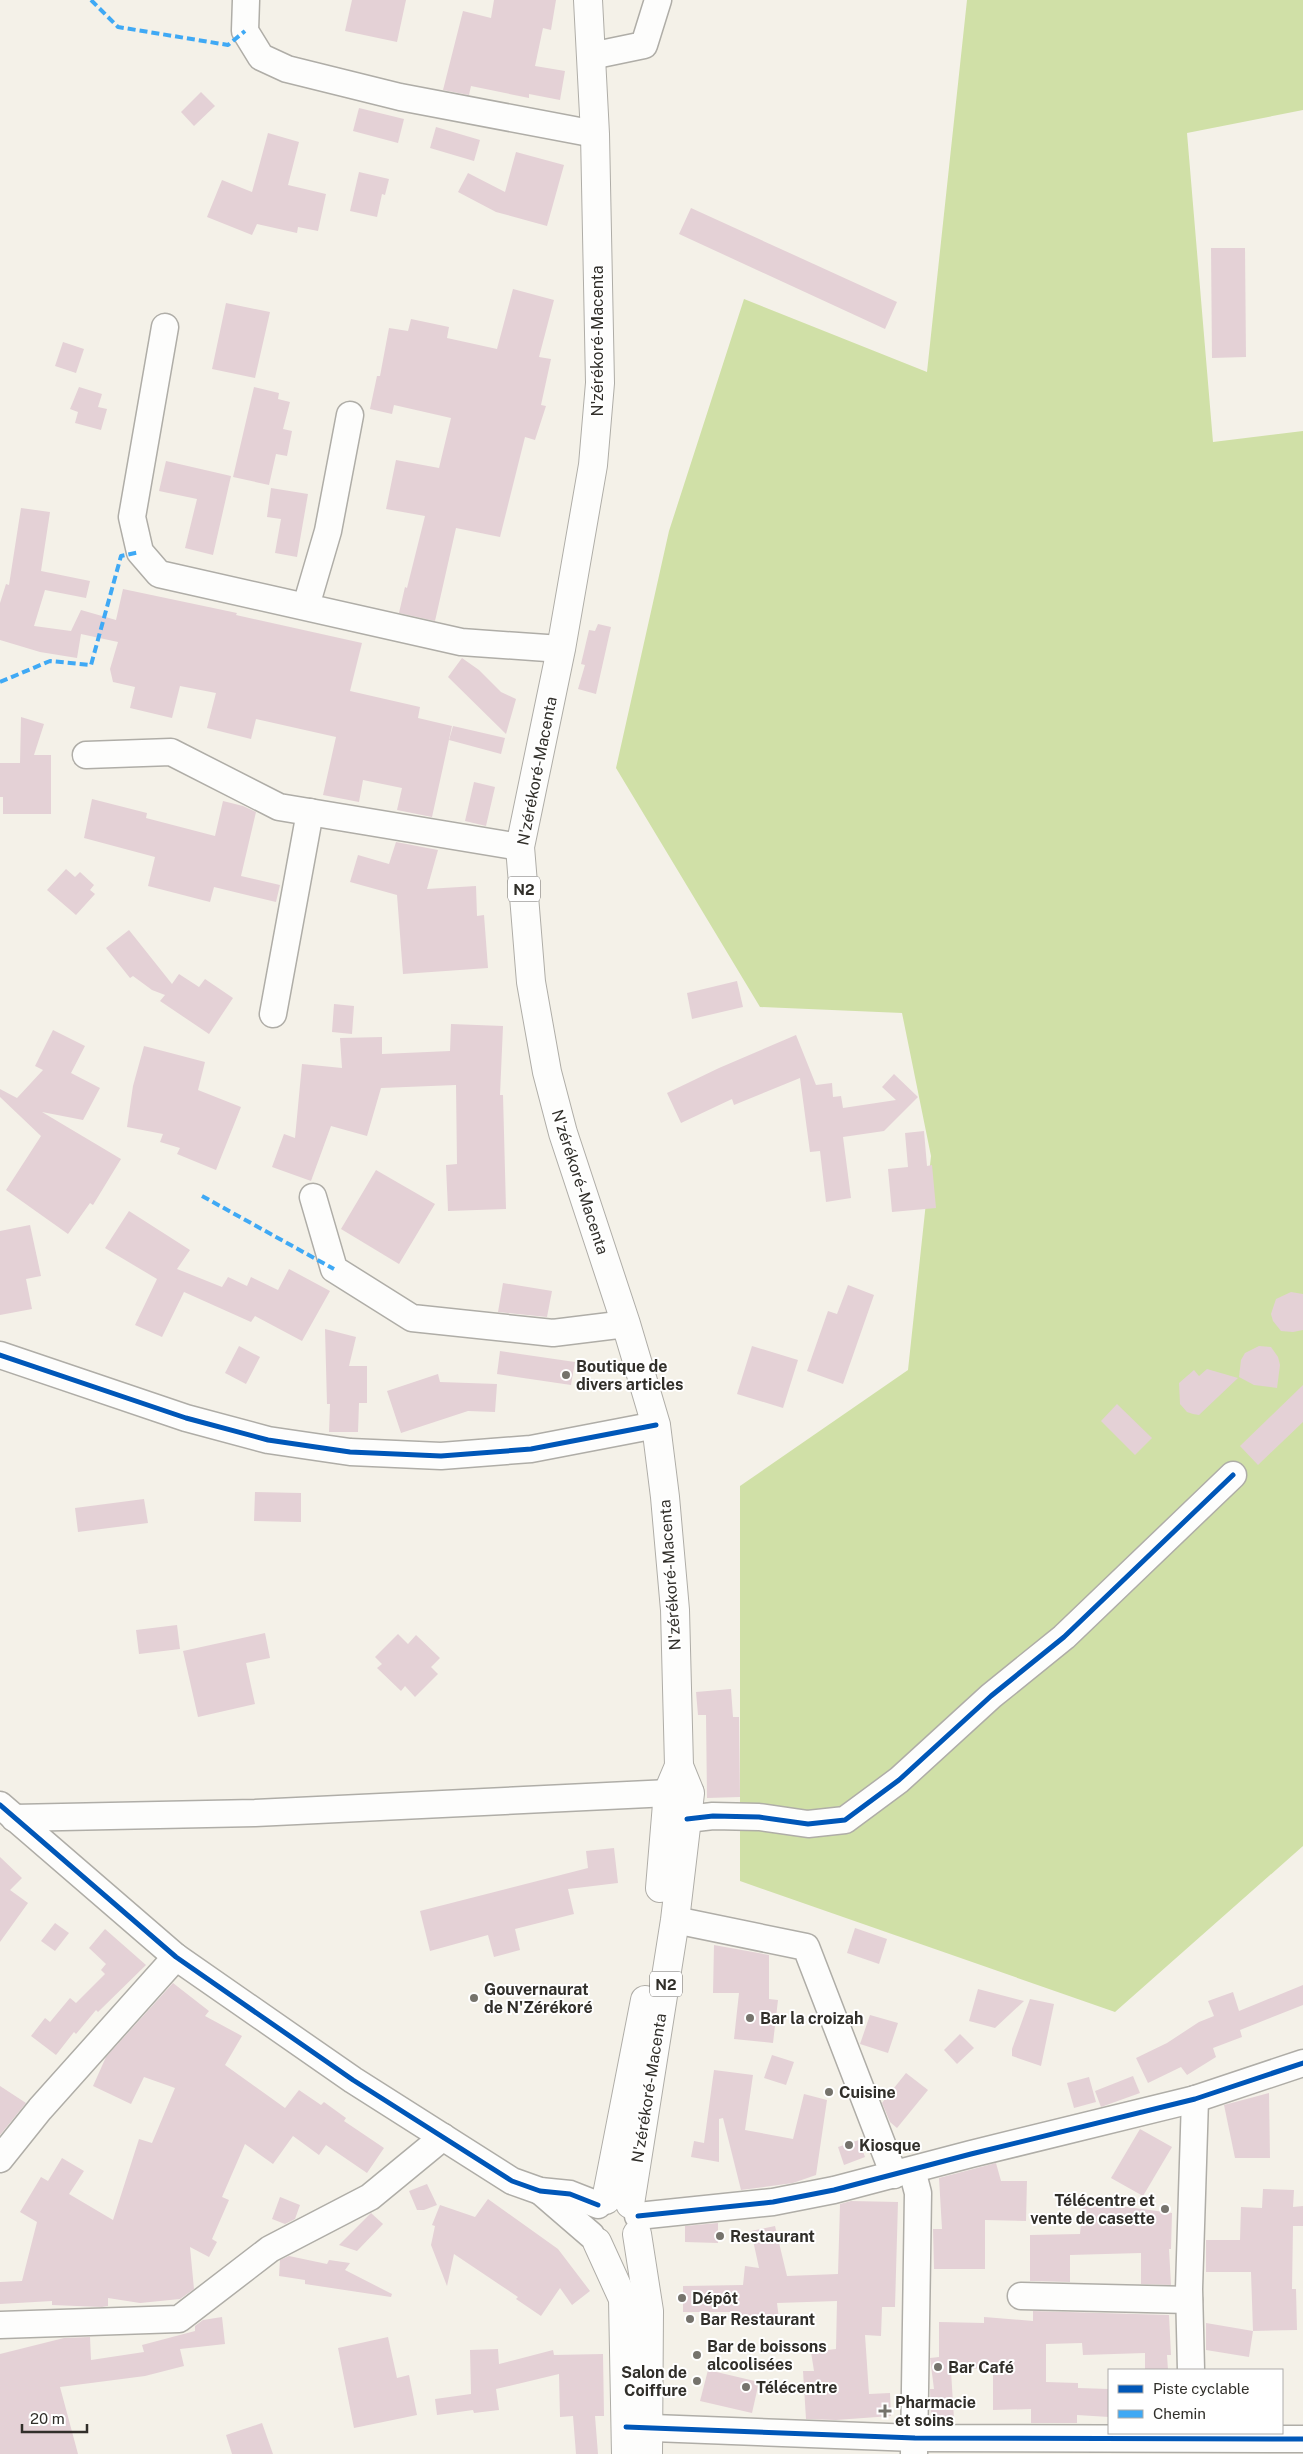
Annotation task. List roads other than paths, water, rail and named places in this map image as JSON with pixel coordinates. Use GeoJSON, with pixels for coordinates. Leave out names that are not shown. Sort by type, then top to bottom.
{"type":"FeatureCollection","features":[{"type":"Feature","properties":{"kind":"highway","name":"N'zérékoré-Macenta"},"geometry":{"type":"LineString","coordinates":[[588,0],[595,134],[600,383],[593,465],[561,649],[520,847],[531,982],[547,1072],[563,1133],[626,1324],[656,1426],[666,1497],[675,1610],[679,1792],[664,1856],[622,2212]]}},
{"type":"Feature","properties":{"kind":"highway","name":"N'zérékoré-Macenta"},"geometry":{"type":"LineString","coordinates":[[622,2212],[675,1920],[687,1819],[679,1792]]}},
{"type":"Feature","properties":{"kind":"highway"},"geometry":{"type":"LineString","coordinates":[[622,2212],[632,2242],[624,2247],[614,2249],[605,2247],[594,2238],[590,2218],[622,2212]]}},
{"type":"Feature","properties":{"kind":"highway","name":"N2"},"geometry":{"type":"LineString","coordinates":[[622,2212],[649,2311],[641,2436],[626,2454]]}},
{"type":"Feature","properties":{"kind":"highway","name":"N2"},"geometry":{"type":"LineString","coordinates":[[594,2238],[623,2299],[641,2436]]}},
{"type":"Feature","properties":{"kind":"street"},"geometry":{"type":"LineString","coordinates":[[246,0],[245,31],[261,58],[287,69],[400,97],[595,134]]}},
{"type":"Feature","properties":{"kind":"street"},"geometry":{"type":"LineString","coordinates":[[591,56],[644,45],[658,0]]}},
{"type":"Feature","properties":{"kind":"street"},"geometry":{"type":"LineString","coordinates":[[165,327],[132,517],[140,552],[159,574],[462,642],[561,649]]}},
{"type":"Feature","properties":{"kind":"street"},"geometry":{"type":"LineString","coordinates":[[306,606],[328,531],[350,414]]}},
{"type":"Feature","properties":{"kind":"street"},"geometry":{"type":"LineString","coordinates":[[86,755],[171,752],[279,807],[520,847]]}},
{"type":"Feature","properties":{"kind":"street"},"geometry":{"type":"LineString","coordinates":[[274,1014],[310,812]]}},
{"type":"Feature","properties":{"kind":"street"},"geometry":{"type":"LineString","coordinates":[[312,1197],[334,1269],[412,1318],[553,1333],[626,1324]]}},
{"type":"Feature","properties":{"kind":"street"},"geometry":{"type":"LineString","coordinates":[[0,1355],[186,1418],[268,1440],[350,1452],[441,1456],[513,1450],[656,1426]]}},
{"type":"Feature","properties":{"kind":"street"},"geometry":{"type":"LineString","coordinates":[[687,1819],[713,1816],[759,1817],[808,1824],[845,1820],[899,1780],[991,1696],[1064,1637],[1233,1474]]}},
{"type":"Feature","properties":{"kind":"street"},"geometry":{"type":"LineString","coordinates":[[7,1811],[255,1813],[679,1792]]}},
{"type":"Feature","properties":{"kind":"street"},"geometry":{"type":"LineString","coordinates":[[7,1811],[176,1957],[353,2080],[512,2180],[540,2191],[570,2194],[622,2212],[773,2202],[903,2172],[1195,2099],[1303,2064]]}},
{"type":"Feature","properties":{"kind":"street"},"geometry":{"type":"LineString","coordinates":[[675,1920],[806,1947],[903,2172],[918,2193],[914,2446]]}},
{"type":"Feature","properties":{"kind":"street"},"geometry":{"type":"LineString","coordinates":[[0,2159],[40,2109],[176,1957]]}},
{"type":"Feature","properties":{"kind":"street"},"geometry":{"type":"LineString","coordinates":[[1191,2369],[1189,2300],[1195,2099]]}},
{"type":"Feature","properties":{"kind":"street"},"geometry":{"type":"LineString","coordinates":[[0,2325],[179,2320],[270,2249],[370,2197],[443,2137]]}},
{"type":"Feature","properties":{"kind":"street"},"geometry":{"type":"LineString","coordinates":[[540,2191],[594,2238]]}},
{"type":"Feature","properties":{"kind":"street"},"geometry":{"type":"LineString","coordinates":[[1021,2296],[1189,2300]]}},
{"type":"Feature","properties":{"kind":"street"},"geometry":{"type":"LineString","coordinates":[[641,2436],[914,2446],[1303,2439]]}},
{"type":"Feature","properties":{"kind":"place","name":"Boutique de divers articles"},"geometry":{"type":"Point","coordinates":[566,1375]}},
{"type":"Feature","properties":{"kind":"place","name":"Gouvernaurat de N'Zérékoré"},"geometry":{"type":"Point","coordinates":[474,1998]}},
{"type":"Feature","properties":{"kind":"place","name":"Bar la croizah"},"geometry":{"type":"Point","coordinates":[750,2018]}},
{"type":"Feature","properties":{"kind":"place","name":"Cuisine"},"geometry":{"type":"Point","coordinates":[829,2092]}},
{"type":"Feature","properties":{"kind":"place","name":"Kiosque"},"geometry":{"type":"Point","coordinates":[849,2145]}},
{"type":"Feature","properties":{"kind":"place","name":"Télécentre et vente de casette"},"geometry":{"type":"Point","coordinates":[1165,2209]}},
{"type":"Feature","properties":{"kind":"place","name":"Restaurant"},"geometry":{"type":"Point","coordinates":[720,2236]}},
{"type":"Feature","properties":{"kind":"place","name":"Dépôt"},"geometry":{"type":"Point","coordinates":[682,2298]}},
{"type":"Feature","properties":{"kind":"place","name":"Bar Restaurant"},"geometry":{"type":"Point","coordinates":[690,2319]}},
{"type":"Feature","properties":{"kind":"place","name":"Bar de boissons alcoolisées"},"geometry":{"type":"Point","coordinates":[697,2355]}},
{"type":"Feature","properties":{"kind":"place","name":"Bar Café"},"geometry":{"type":"Point","coordinates":[938,2367]}},
{"type":"Feature","properties":{"kind":"place","name":"Salon de Coiffure"},"geometry":{"type":"Point","coordinates":[697,2381]}},
{"type":"Feature","properties":{"kind":"place","name":"Télécentre"},"geometry":{"type":"Point","coordinates":[746,2387]}},
{"type":"Feature","properties":{"kind":"place","name":"Pharmacie et soins"},"geometry":{"type":"Point","coordinates":[885,2411]}}]}
